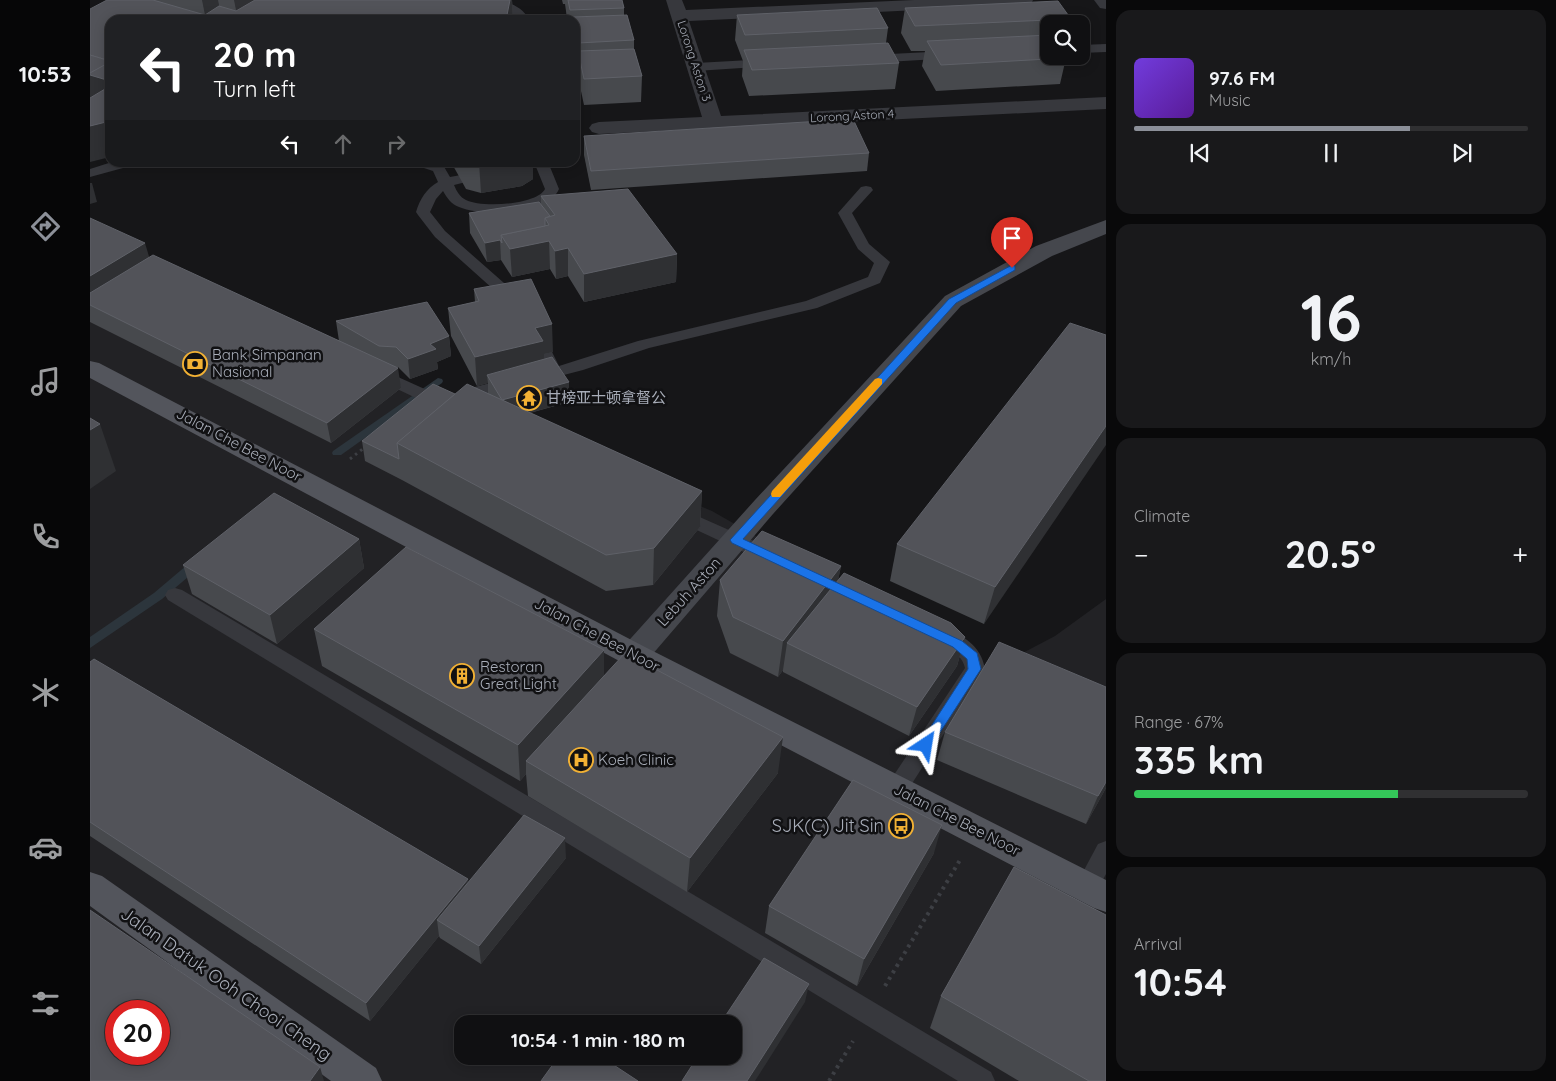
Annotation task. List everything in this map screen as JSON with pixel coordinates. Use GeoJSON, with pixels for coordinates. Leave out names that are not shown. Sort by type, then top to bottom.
{"type":"FeatureCollection","features":[{"type":"Feature","properties":{"kind":"main road","name":"Jalan Che Bee Noor"},"geometry":{"type":"LineString","coordinates":[[90,368],[634,655],[1097,892]]}},
{"type":"Feature","properties":{"kind":"main road","name":"Jalan Datuk Ooh Chooi Cheng"},"geometry":{"type":"LineString","coordinates":[[90,887],[354,1078]]}},
{"type":"Feature","properties":{"kind":"street"},"geometry":{"type":"LineString","coordinates":[[677,8],[1025,0]]}},
{"type":"Feature","properties":{"kind":"street"},"geometry":{"type":"LineString","coordinates":[[1102,0],[1106,4]]}},
{"type":"Feature","properties":{"kind":"street","name":"Lorong Aston 3"},"geometry":{"type":"LineString","coordinates":[[677,8],[714,123]]}},
{"type":"Feature","properties":{"kind":"street","name":"Lorong Aston 4"},"geometry":{"type":"LineString","coordinates":[[599,128],[1106,103]]}},
{"type":"Feature","properties":{"kind":"street","name":"Lebuh Aston"},"geometry":{"type":"LineString","coordinates":[[634,655],[953,301],[1044,251],[1106,226]]}},
{"type":"Feature","properties":{"kind":"lane"},"geometry":{"type":"LineString","coordinates":[[474,4],[493,1],[511,7],[522,15]]}},
{"type":"Feature","properties":{"kind":"lane"},"geometry":{"type":"LineString","coordinates":[[1090,49],[1106,48]]}},
{"type":"Feature","properties":{"kind":"lane"},"geometry":{"type":"LineString","coordinates":[[853,60],[961,55]]}},
{"type":"Feature","properties":{"kind":"lane"},"geometry":{"type":"LineString","coordinates":[[696,67],[784,63]]}},
{"type":"Feature","properties":{"kind":"lane"},"geometry":{"type":"LineString","coordinates":[[90,173],[111,167]]}},
{"type":"Feature","properties":{"kind":"lane"},"geometry":{"type":"LineString","coordinates":[[437,167],[451,175]]}},
{"type":"Feature","properties":{"kind":"lane"},"geometry":{"type":"LineString","coordinates":[[451,175],[455,200],[465,205],[482,209],[499,209],[534,202],[547,197],[552,189],[538,167]]}},
{"type":"Feature","properties":{"kind":"lane"},"geometry":{"type":"LineString","coordinates":[[451,175],[427,197],[423,212],[440,234],[508,294],[518,310]]}},
{"type":"Feature","properties":{"kind":"lane"},"geometry":{"type":"LineString","coordinates":[[458,411],[477,392],[554,372],[644,344],[811,305],[875,280],[882,262],[863,246],[845,213],[866,190]]}},
{"type":"Feature","properties":{"kind":"lane"},"geometry":{"type":"LineString","coordinates":[[545,354],[554,372]]}},
{"type":"Feature","properties":{"kind":"lane"},"geometry":{"type":"LineString","coordinates":[[362,366],[476,420]]}},
{"type":"Feature","properties":{"kind":"lane"},"geometry":{"type":"LineString","coordinates":[[664,507],[789,565]]}},
{"type":"Feature","properties":{"kind":"lane"},"geometry":{"type":"LineString","coordinates":[[175,595],[982,1081]]}},
{"type":"Feature","properties":{"kind":"lane"},"geometry":{"type":"LineString","coordinates":[[896,790],[975,669],[972,657],[958,644],[922,627]]}},
{"type":"Feature","properties":{"kind":"lane"},"geometry":{"type":"LineString","coordinates":[[1097,892],[1106,851]]}},
{"type":"Feature","properties":{"kind":"path"},"geometry":{"type":"LineString","coordinates":[[350,459],[366,446]]}},
{"type":"Feature","properties":{"kind":"path"},"geometry":{"type":"LineString","coordinates":[[829,1081],[977,830]]}},
{"type":"Feature","properties":{"kind":"shaded area"},"geometry":{"type":"Polygon","coordinates":[[[90,233],[444,399],[712,511],[990,670],[1055,636],[1106,599],[1106,1081],[90,1081],[90,233]]]}},
{"type":"Feature","properties":{"kind":"building"},"geometry":{"type":"Polygon","coordinates":[[[107,0],[153,0],[205,15],[105,15],[105,60],[90,55],[90,9],[107,0]]]}},
{"type":"Feature","properties":{"kind":"building"},"geometry":{"type":"Polygon","coordinates":[[[255,0],[510,0],[507,15],[205,15],[219,6],[236,11],[255,0]]]}},
{"type":"Feature","properties":{"kind":"building"},"geometry":{"type":"Polygon","coordinates":[[[568,0],[622,0],[624,8],[570,10],[568,0]]]}},
{"type":"Feature","properties":{"kind":"building"},"geometry":{"type":"Polygon","coordinates":[[[1058,1],[1068,15],[1040,15],[1040,20],[915,26],[905,8],[1058,1]]]}},
{"type":"Feature","properties":{"kind":"building"},"geometry":{"type":"Polygon","coordinates":[[[877,8],[888,28],[745,35],[737,15],[877,8]]]}},
{"type":"Feature","properties":{"kind":"building"},"geometry":{"type":"Polygon","coordinates":[[[627,15],[634,40],[580,43],[580,17],[627,15]]]}},
{"type":"Feature","properties":{"kind":"building"},"geometry":{"type":"Polygon","coordinates":[[[1040,35],[1040,59],[941,65],[927,41],[1040,35]]]}},
{"type":"Feature","properties":{"kind":"building"},"geometry":{"type":"Polygon","coordinates":[[[888,43],[899,63],[752,70],[744,50],[888,43]]]}},
{"type":"Feature","properties":{"kind":"building"},"geometry":{"type":"Polygon","coordinates":[[[634,49],[642,76],[584,79],[580,51],[634,49]]]}},
{"type":"Feature","properties":{"kind":"building"},"geometry":{"type":"Polygon","coordinates":[[[90,55],[105,60],[105,65],[90,73],[90,55]]]}},
{"type":"Feature","properties":{"kind":"building"},"geometry":{"type":"Polygon","coordinates":[[[105,65],[105,80],[90,75],[90,73],[105,65]]]}},
{"type":"Feature","properties":{"kind":"building"},"geometry":{"type":"Polygon","coordinates":[[[105,89],[105,122],[90,126],[90,98],[105,89]]]}},
{"type":"Feature","properties":{"kind":"building"},"geometry":{"type":"Polygon","coordinates":[[[853,119],[869,153],[591,171],[584,136],[853,119]]]}},
{"type":"Feature","properties":{"kind":"building"},"geometry":{"type":"Polygon","coordinates":[[[628,189],[677,254],[584,274],[568,248],[555,251],[549,241],[510,249],[501,235],[549,225],[545,218],[555,215],[541,196],[628,189]]]}},
{"type":"Feature","properties":{"kind":"building"},"geometry":{"type":"Polygon","coordinates":[[[539,202],[550,216],[545,218],[545,226],[501,235],[502,243],[500,240],[485,243],[469,213],[539,202]]]}},
{"type":"Feature","properties":{"kind":"building"},"geometry":{"type":"Polygon","coordinates":[[[90,218],[145,243],[90,276],[90,218]]]}},
{"type":"Feature","properties":{"kind":"building"},"geometry":{"type":"Polygon","coordinates":[[[153,255],[398,368],[327,423],[90,305],[90,293],[153,255]]]}},
{"type":"Feature","properties":{"kind":"building"},"geometry":{"type":"Polygon","coordinates":[[[531,279],[552,324],[535,328],[543,341],[475,357],[448,308],[479,301],[474,289],[531,279]]]}},
{"type":"Feature","properties":{"kind":"building"},"geometry":{"type":"Polygon","coordinates":[[[427,302],[449,336],[430,344],[436,349],[408,359],[396,347],[379,346],[336,321],[427,302]]]}},
{"type":"Feature","properties":{"kind":"building"},"geometry":{"type":"Polygon","coordinates":[[[1070,323],[1106,335],[1106,426],[995,587],[897,544],[1070,323]]]}},
{"type":"Feature","properties":{"kind":"building"},"geometry":{"type":"Polygon","coordinates":[[[552,357],[569,382],[502,400],[487,375],[552,357]]]}},
{"type":"Feature","properties":{"kind":"building"},"geometry":{"type":"Polygon","coordinates":[[[433,384],[455,394],[397,443],[399,459],[362,441],[433,384]]]}},
{"type":"Feature","properties":{"kind":"building"},"geometry":{"type":"Polygon","coordinates":[[[467,384],[702,491],[654,548],[606,555],[397,443],[467,384]]]}},
{"type":"Feature","properties":{"kind":"building"},"geometry":{"type":"Polygon","coordinates":[[[90,418],[100,424],[90,430],[90,418]]]}},
{"type":"Feature","properties":{"kind":"building"},"geometry":{"type":"Polygon","coordinates":[[[274,493],[359,539],[270,615],[183,565],[274,493]]]}},
{"type":"Feature","properties":{"kind":"building"},"geometry":{"type":"Polygon","coordinates":[[[762,531],[841,566],[783,641],[733,617],[720,580],[762,531]]]}},
{"type":"Feature","properties":{"kind":"building","name":"Restoran Great Light"},"geometry":{"type":"Polygon","coordinates":[[[406,547],[604,650],[518,745],[314,629],[406,547]]]}},
{"type":"Feature","properties":{"kind":"building"},"geometry":{"type":"Polygon","coordinates":[[[844,573],[951,623],[965,637],[917,707],[787,643],[844,573]]]}},
{"type":"Feature","properties":{"kind":"building"},"geometry":{"type":"Polygon","coordinates":[[[999,642],[1106,687],[1106,782],[1098,796],[945,732],[999,642]]]}},
{"type":"Feature","properties":{"kind":"building"},"geometry":{"type":"Polygon","coordinates":[[[625,653],[783,737],[690,858],[526,761],[625,653]]]}},
{"type":"Feature","properties":{"kind":"building"},"geometry":{"type":"Polygon","coordinates":[[[94,659],[468,879],[366,1003],[90,822],[90,662],[94,659]]]}},
{"type":"Feature","properties":{"kind":"building"},"geometry":{"type":"Polygon","coordinates":[[[853,780],[942,825],[864,959],[769,906],[853,780]]]}},
{"type":"Feature","properties":{"kind":"building"},"geometry":{"type":"Polygon","coordinates":[[[524,815],[565,838],[479,946],[437,920],[524,815]]]}},
{"type":"Feature","properties":{"kind":"building"},"geometry":{"type":"Polygon","coordinates":[[[1014,867],[1106,915],[1106,1081],[1089,1081],[941,996],[1014,867]]]}},
{"type":"Feature","properties":{"kind":"building"},"geometry":{"type":"Polygon","coordinates":[[[90,910],[320,1067],[310,1081],[90,1081],[90,910]]]}},
{"type":"Feature","properties":{"kind":"building"},"geometry":{"type":"Polygon","coordinates":[[[764,958],[809,984],[747,1081],[682,1081],[692,1065],[742,1065],[742,1015],[726,1015],[764,958]]]}},
{"type":"Feature","properties":{"kind":"building"},"geometry":{"type":"Polygon","coordinates":[[[553,1065],[614,1065],[638,1081],[541,1081],[553,1065]]]}},
{"type":"Feature","properties":{"kind":"waterway"},"geometry":{"type":"LineString","coordinates":[[337,453],[438,381]]}},
{"type":"Feature","properties":{"kind":"waterway"},"geometry":{"type":"LineString","coordinates":[[90,643],[158,596],[197,563]]}},
{"type":"Feature","properties":{"kind":"slow traffic"},"geometry":{"type":"LineString","coordinates":[[776,494],[878,382]]}},
{"type":"Feature","properties":{"kind":"place","name":"Bank Simpanan Nasional"},"geometry":{"type":"Point","coordinates":[195,364]}},
{"type":"Feature","properties":{"kind":"place","name":"甘榜亚士顿拿督公"},"geometry":{"type":"Point","coordinates":[529,398]}},
{"type":"Feature","properties":{"kind":"place","name":"Restoran Great Light"},"geometry":{"type":"Point","coordinates":[462,676]}},
{"type":"Feature","properties":{"kind":"place","name":"Koeh Clinic"},"geometry":{"type":"Point","coordinates":[581,760]}},
{"type":"Feature","properties":{"kind":"place","name":"SJK(C) Jit Sin"},"geometry":{"type":"Point","coordinates":[901,826]}},
{"type":"Feature","properties":{"kind":"route"},"geometry":{"type":"LineString","coordinates":[[926,745],[975,669],[972,657],[958,644],[736,540],[881,378],[953,301],[1012,268]]}}]}
